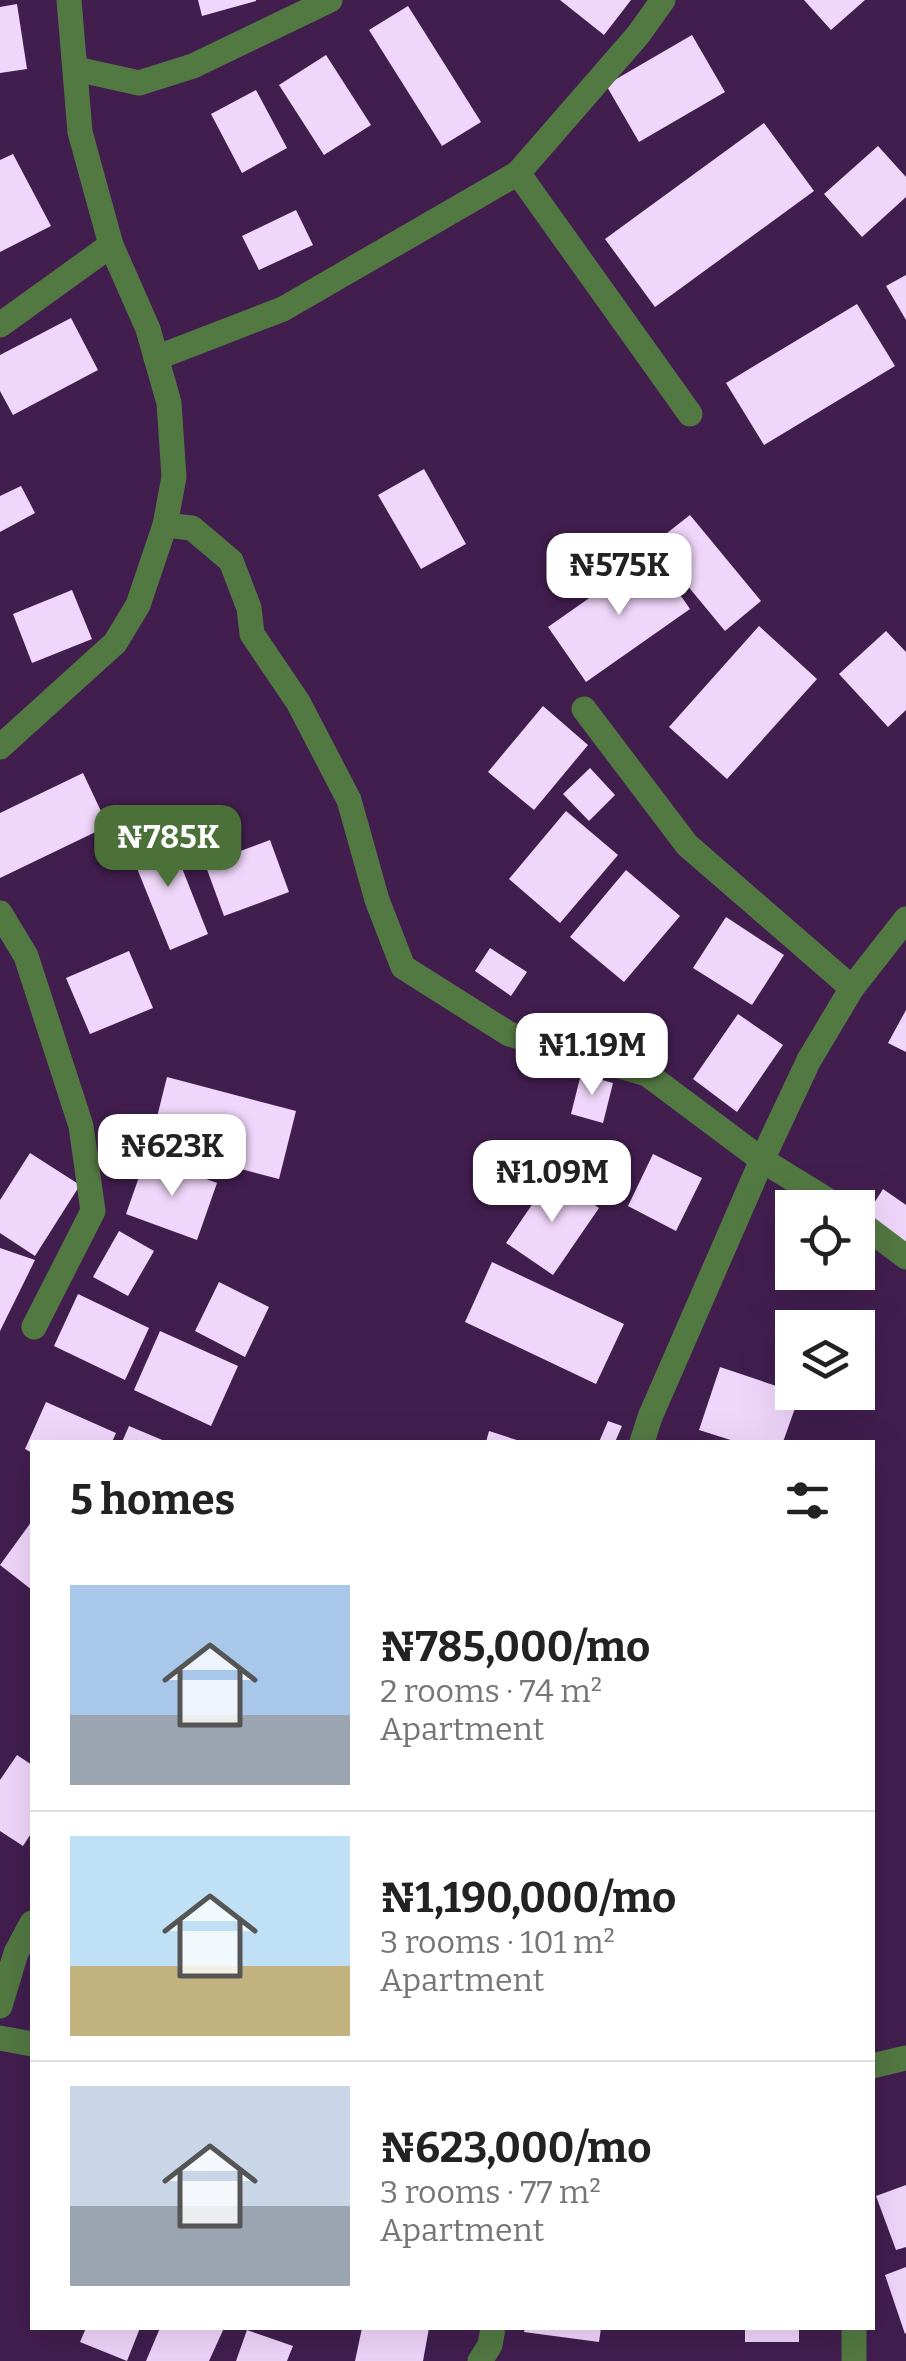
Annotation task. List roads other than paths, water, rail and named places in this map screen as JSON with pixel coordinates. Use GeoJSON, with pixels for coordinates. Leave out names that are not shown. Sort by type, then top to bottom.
{"type":"FeatureCollection","features":[{"type":"Feature","properties":{"kind":"street"},"geometry":{"type":"LineString","coordinates":[[0,747],[115,643],[138,605],[165,525],[174,476],[169,402],[148,329],[110,245],[80,132],[69,0]]}},
{"type":"Feature","properties":{"kind":"street"},"geometry":{"type":"LineString","coordinates":[[76,69],[139,83],[193,66],[330,0]]}},
{"type":"Feature","properties":{"kind":"street"},"geometry":{"type":"LineString","coordinates":[[156,358],[283,308],[518,172],[638,35],[663,0]]}},
{"type":"Feature","properties":{"kind":"street"},"geometry":{"type":"LineString","coordinates":[[518,172],[690,414]]}},
{"type":"Feature","properties":{"kind":"street"},"geometry":{"type":"LineString","coordinates":[[0,325],[110,245]]}},
{"type":"Feature","properties":{"kind":"street"},"geometry":{"type":"LineString","coordinates":[[165,525],[192,528],[231,560],[248,608],[252,634],[298,702],[348,800],[377,900],[403,967],[509,1034],[647,1074],[762,1160],[811,1190]]}},
{"type":"Feature","properties":{"kind":"street"},"geometry":{"type":"LineString","coordinates":[[584,709],[687,846],[852,988]]}},
{"type":"Feature","properties":{"kind":"street"},"geometry":{"type":"LineString","coordinates":[[0,914],[26,956],[82,1126],[93,1211],[34,1327]]}},
{"type":"Feature","properties":{"kind":"street"},"geometry":{"type":"LineString","coordinates":[[643,1440],[762,1160],[810,1060],[852,988],[906,919]]}},
{"type":"Feature","properties":{"kind":"street"},"geometry":{"type":"LineString","coordinates":[[875,1234],[906,1257]]}},
{"type":"Feature","properties":{"kind":"street"},"geometry":{"type":"LineString","coordinates":[[0,2006],[8,1950],[30,1925]]}},
{"type":"Feature","properties":{"kind":"street"},"geometry":{"type":"LineString","coordinates":[[0,2038],[30,2044]]}},
{"type":"Feature","properties":{"kind":"street"},"geometry":{"type":"LineString","coordinates":[[875,2065],[906,2058]]}},
{"type":"Feature","properties":{"kind":"street"},"geometry":{"type":"LineString","coordinates":[[480,2361],[490,2345],[493,2330]]}},
{"type":"Feature","properties":{"kind":"street"},"geometry":{"type":"LineString","coordinates":[[854,2330],[854,2361]]}}]}
